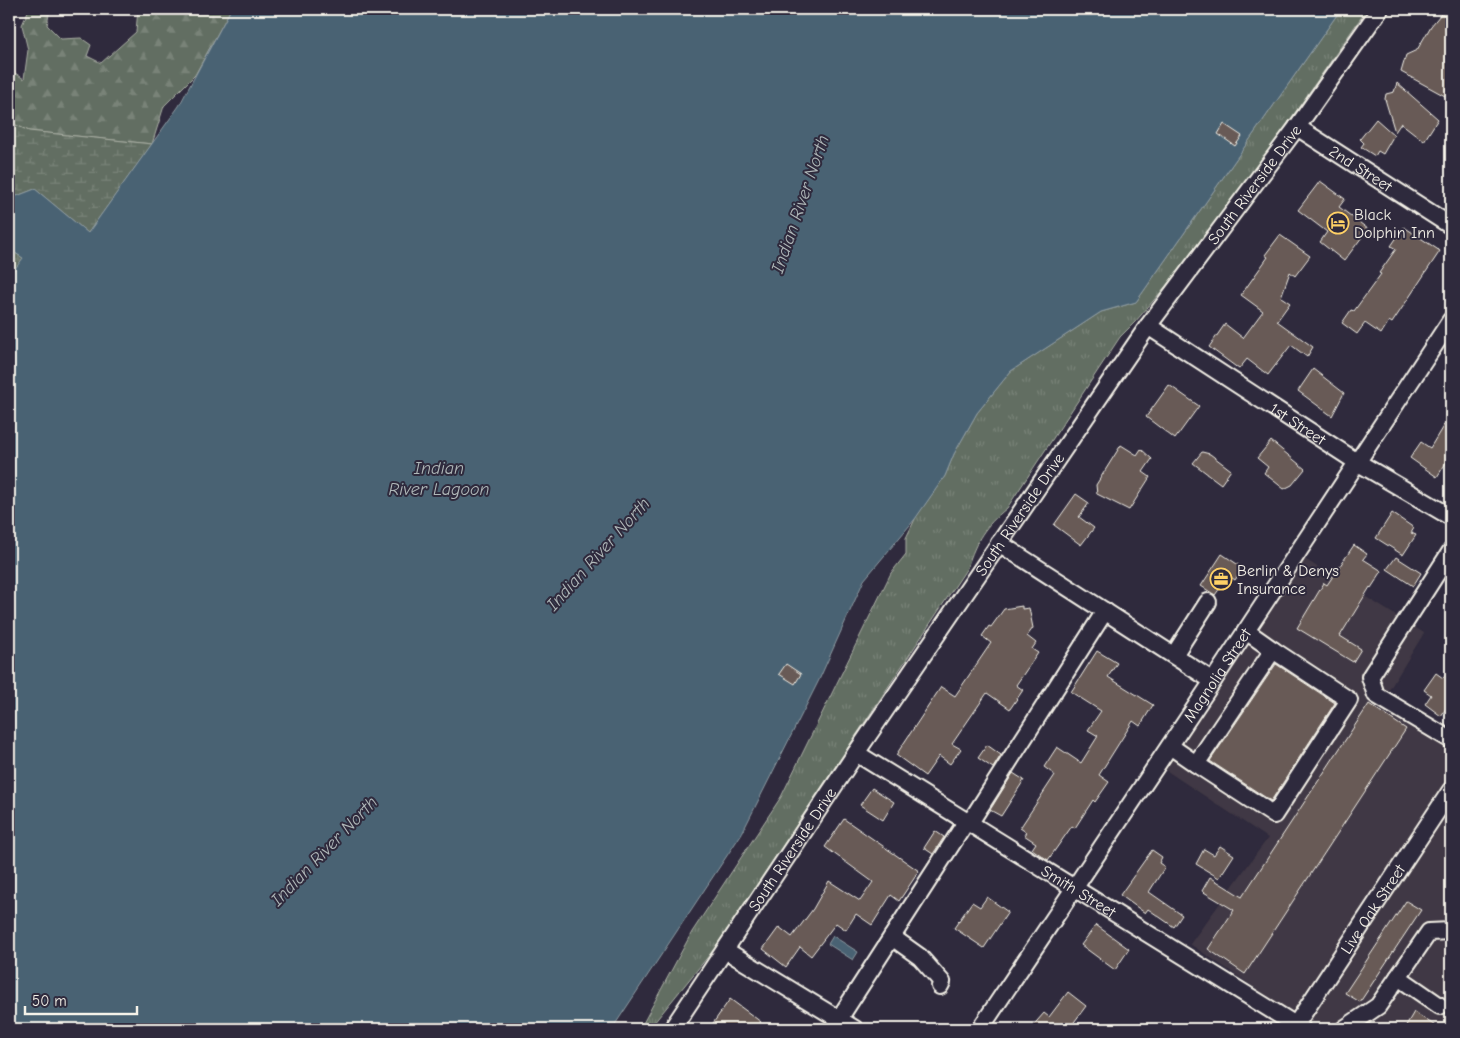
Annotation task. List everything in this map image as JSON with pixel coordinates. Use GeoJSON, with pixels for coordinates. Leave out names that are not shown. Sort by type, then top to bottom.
{"type":"FeatureCollection","features":[{"type":"Feature","properties":{"kind":"street","name":"South Riverside Drive"},"geometry":{"type":"LineString","coordinates":[[672,1029],[856,753],[1148,326],[1297,126],[1380,9]]}},
{"type":"Feature","properties":{"kind":"street","name":"2nd Street"},"geometry":{"type":"LineString","coordinates":[[1297,126],[1451,226]]}},
{"type":"Feature","properties":{"kind":"street","name":"Magnolia Street"},"geometry":{"type":"LineString","coordinates":[[980,1029],[1170,746],[1451,320]]}},
{"type":"Feature","properties":{"kind":"street","name":"1st Street"},"geometry":{"type":"LineString","coordinates":[[1148,326],[1357,462],[1451,517]]}},
{"type":"Feature","properties":{"kind":"street"},"geometry":{"type":"LineString","coordinates":[[999,543],[1213,681]]}},
{"type":"Feature","properties":{"kind":"street"},"geometry":{"type":"LineString","coordinates":[[1451,551],[1370,677],[1376,695],[1451,740]]}},
{"type":"Feature","properties":{"kind":"street"},"geometry":{"type":"LineString","coordinates":[[1174,655],[1208,602]]}},
{"type":"Feature","properties":{"kind":"street"},"geometry":{"type":"LineString","coordinates":[[832,1021],[892,937],[968,823],[1105,611]]}},
{"type":"Feature","properties":{"kind":"street"},"geometry":{"type":"LineString","coordinates":[[1170,746],[1274,815],[1349,700],[1246,631]]}},
{"type":"Feature","properties":{"kind":"street"},"geometry":{"type":"LineString","coordinates":[[1196,764],[1273,650]]}},
{"type":"Feature","properties":{"kind":"street","name":"Smith Street"},"geometry":{"type":"LineString","coordinates":[[856,753],[1297,1028]]}},
{"type":"Feature","properties":{"kind":"street","name":"Live Oak Street"},"geometry":{"type":"LineString","coordinates":[[1297,1028],[1451,790]]}},
{"type":"Feature","properties":{"kind":"street"},"geometry":{"type":"LineString","coordinates":[[1344,1029],[1378,1006],[1429,932],[1451,931]]}},
{"type":"Feature","properties":{"kind":"street"},"geometry":{"type":"LineString","coordinates":[[892,937],[920,957],[942,982],[940,986]]}},
{"type":"Feature","properties":{"kind":"street"},"geometry":{"type":"LineString","coordinates":[[725,950],[832,1021],[855,1029]]}},
{"type":"Feature","properties":{"kind":"street"},"geometry":{"type":"LineString","coordinates":[[1398,978],[1440,1006]]}},
{"type":"Feature","properties":{"kind":"shaded area"},"geometry":{"type":"Polygon","coordinates":[[[1303,558],[1424,633],[1386,695],[1451,736],[1451,776],[1294,1014],[1190,944],[1268,838],[1164,769],[1303,558]]]}},
{"type":"Feature","properties":{"kind":"shaded area"},"geometry":{"type":"Polygon","coordinates":[[[1451,804],[1451,1029],[1319,1029],[1307,1022],[1451,804]]]}},
{"type":"Feature","properties":{"kind":"green space"},"geometry":{"type":"Polygon","coordinates":[[[29,9],[50,9],[47,25],[61,39],[81,38],[91,45],[87,56],[101,63],[136,32],[138,9],[231,9],[195,75],[164,106],[152,144],[29,131],[9,122],[9,72],[12,71],[24,79],[28,50],[22,25],[29,9]]]}},
{"type":"Feature","properties":{"kind":"green space"},"geometry":{"type":"Polygon","coordinates":[[[1341,9],[1367,9],[1210,235],[1120,337],[1007,508],[992,521],[982,534],[967,568],[715,948],[649,1029],[640,1029],[692,932],[781,797],[891,573],[906,554],[906,538],[916,517],[945,476],[954,454],[977,413],[1011,371],[1101,312],[1136,302],[1341,9]]]}},
{"type":"Feature","properties":{"kind":"green space"},"geometry":{"type":"Polygon","coordinates":[[[9,122],[29,131],[152,144],[88,233],[35,189],[9,199],[9,122]]]}},
{"type":"Feature","properties":{"kind":"green space"},"geometry":{"type":"Polygon","coordinates":[[[9,249],[23,258],[9,285],[9,249]]]}},
{"type":"Feature","properties":{"kind":"water","name":"Indian River Lagoon"},"geometry":{"type":"Polygon","coordinates":[[[231,9],[1341,9],[1136,302],[1101,312],[1011,371],[977,413],[954,454],[945,476],[915,519],[864,580],[819,680],[742,833],[612,1029],[9,1029],[9,277],[23,258],[9,249],[9,199],[35,189],[88,233],[179,106],[231,9]]]}},
{"type":"Feature","properties":{"kind":"water"},"geometry":{"type":"Polygon","coordinates":[[[833,936],[858,952],[853,960],[828,944],[833,936]]]}},
{"type":"Feature","properties":{"kind":"building"},"geometry":{"type":"Polygon","coordinates":[[[1445,9],[1451,9],[1451,91],[1445,96],[1401,72],[1406,55],[1417,50],[1431,26],[1445,9]]]}},
{"type":"Feature","properties":{"kind":"building"},"geometry":{"type":"Polygon","coordinates":[[[1397,83],[1438,119],[1424,141],[1401,123],[1395,132],[1385,99],[1386,94],[1394,92],[1397,83]]]}},
{"type":"Feature","properties":{"kind":"building"},"geometry":{"type":"Polygon","coordinates":[[[1376,119],[1394,135],[1383,154],[1378,151],[1375,156],[1361,147],[1364,143],[1360,139],[1376,119]]]}},
{"type":"Feature","properties":{"kind":"building"},"geometry":{"type":"Polygon","coordinates":[[[1224,124],[1242,136],[1235,146],[1218,134],[1224,124]]]}},
{"type":"Feature","properties":{"kind":"building","name":"Black Dolphin Inn"},"geometry":{"type":"Polygon","coordinates":[[[1320,181],[1345,199],[1339,207],[1368,229],[1344,261],[1320,242],[1327,232],[1298,210],[1320,181]]]}},
{"type":"Feature","properties":{"kind":"building"},"geometry":{"type":"Polygon","coordinates":[[[1404,227],[1440,251],[1392,323],[1389,321],[1381,334],[1365,323],[1357,334],[1342,323],[1351,310],[1354,311],[1381,274],[1379,273],[1396,249],[1391,246],[1404,227]]]}},
{"type":"Feature","properties":{"kind":"building"},"geometry":{"type":"Polygon","coordinates":[[[1280,235],[1310,256],[1295,276],[1290,272],[1281,297],[1290,303],[1277,321],[1313,347],[1307,357],[1291,345],[1268,375],[1247,359],[1239,369],[1209,347],[1225,324],[1243,338],[1263,311],[1241,295],[1268,257],[1265,255],[1280,235]]]}},
{"type":"Feature","properties":{"kind":"building"},"geometry":{"type":"Polygon","coordinates":[[[1313,369],[1344,393],[1332,416],[1298,391],[1313,369]]]}},
{"type":"Feature","properties":{"kind":"building"},"geometry":{"type":"Polygon","coordinates":[[[1169,385],[1199,406],[1175,439],[1146,417],[1169,385]]]}},
{"type":"Feature","properties":{"kind":"building"},"geometry":{"type":"Polygon","coordinates":[[[1451,413],[1451,455],[1437,477],[1410,458],[1421,442],[1430,448],[1451,413]]]}},
{"type":"Feature","properties":{"kind":"building"},"geometry":{"type":"Polygon","coordinates":[[[1271,441],[1305,469],[1292,485],[1284,489],[1264,473],[1268,467],[1257,458],[1271,441]]]}},
{"type":"Feature","properties":{"kind":"building"},"geometry":{"type":"Polygon","coordinates":[[[1121,445],[1137,455],[1141,449],[1152,459],[1143,472],[1150,477],[1129,510],[1097,494],[1096,485],[1121,445]]]}},
{"type":"Feature","properties":{"kind":"building"},"geometry":{"type":"Polygon","coordinates":[[[1202,452],[1210,454],[1231,470],[1221,484],[1193,463],[1202,452]]]}},
{"type":"Feature","properties":{"kind":"building"},"geometry":{"type":"Polygon","coordinates":[[[1076,494],[1089,503],[1079,517],[1094,528],[1081,545],[1054,525],[1076,494]]]}},
{"type":"Feature","properties":{"kind":"building"},"geometry":{"type":"Polygon","coordinates":[[[1392,513],[1414,528],[1411,533],[1416,535],[1403,555],[1376,538],[1392,513]]]}},
{"type":"Feature","properties":{"kind":"building"},"geometry":{"type":"Polygon","coordinates":[[[1354,545],[1367,554],[1363,559],[1382,571],[1340,636],[1361,649],[1353,662],[1297,628],[1324,583],[1327,585],[1354,545]]]}},
{"type":"Feature","properties":{"kind":"building"},"geometry":{"type":"Polygon","coordinates":[[[1222,554],[1243,568],[1235,580],[1229,576],[1215,595],[1201,586],[1222,554]]]}},
{"type":"Feature","properties":{"kind":"building"},"geometry":{"type":"Polygon","coordinates":[[[1396,557],[1421,573],[1413,586],[1387,569],[1396,557]]]}},
{"type":"Feature","properties":{"kind":"building"},"geometry":{"type":"Polygon","coordinates":[[[1022,606],[1022,609],[1029,608],[1033,628],[1027,636],[1036,643],[1032,649],[1038,653],[1016,685],[1023,690],[1010,709],[987,693],[952,744],[961,749],[950,764],[939,756],[925,776],[896,755],[941,687],[955,696],[991,643],[982,636],[989,626],[991,627],[1004,609],[1022,606]]]}},
{"type":"Feature","properties":{"kind":"building"},"geometry":{"type":"Polygon","coordinates":[[[1097,651],[1117,663],[1108,677],[1153,705],[1140,726],[1133,721],[1099,775],[1109,782],[1095,802],[1093,800],[1075,828],[1072,826],[1048,860],[1032,849],[1036,843],[1024,835],[1026,832],[1020,828],[1055,775],[1044,767],[1057,747],[1081,763],[1098,736],[1088,730],[1101,711],[1071,692],[1097,651]]]}},
{"type":"Feature","properties":{"kind":"building"},"geometry":{"type":"Polygon","coordinates":[[[786,664],[801,674],[795,684],[779,674],[786,664]]]}},
{"type":"Feature","properties":{"kind":"building"},"geometry":{"type":"Polygon","coordinates":[[[1276,664],[1335,703],[1271,801],[1210,761],[1276,664]]]}},
{"type":"Feature","properties":{"kind":"building"},"geometry":{"type":"Polygon","coordinates":[[[1451,666],[1451,701],[1441,716],[1425,704],[1431,695],[1424,690],[1436,673],[1443,678],[1451,666]]]}},
{"type":"Feature","properties":{"kind":"building"},"geometry":{"type":"Polygon","coordinates":[[[1369,704],[1406,729],[1245,974],[1208,949],[1234,910],[1202,891],[1210,877],[1242,897],[1369,704]]]}},
{"type":"Feature","properties":{"kind":"building"},"geometry":{"type":"Polygon","coordinates":[[[987,745],[1001,755],[993,768],[978,758],[987,745]]]}},
{"type":"Feature","properties":{"kind":"building"},"geometry":{"type":"Polygon","coordinates":[[[1013,773],[1024,780],[1001,816],[990,810],[1013,773]]]}},
{"type":"Feature","properties":{"kind":"building"},"geometry":{"type":"Polygon","coordinates":[[[872,788],[894,802],[883,820],[860,805],[872,788]]]}},
{"type":"Feature","properties":{"kind":"building"},"geometry":{"type":"Polygon","coordinates":[[[844,819],[919,871],[899,901],[891,895],[872,925],[856,914],[846,930],[836,923],[811,956],[800,947],[786,967],[763,949],[779,927],[792,937],[813,909],[829,881],[860,901],[873,882],[825,847],[844,819]]]}},
{"type":"Feature","properties":{"kind":"building"},"geometry":{"type":"Polygon","coordinates":[[[935,831],[944,837],[933,854],[924,848],[935,831]]]}},
{"type":"Feature","properties":{"kind":"building"},"geometry":{"type":"Polygon","coordinates":[[[1220,846],[1234,855],[1219,878],[1196,864],[1204,849],[1214,855],[1220,846]]]}},
{"type":"Feature","properties":{"kind":"building"},"geometry":{"type":"Polygon","coordinates":[[[1152,850],[1162,857],[1159,863],[1165,867],[1149,892],[1182,915],[1174,927],[1148,909],[1145,913],[1120,895],[1152,850]]]}},
{"type":"Feature","properties":{"kind":"building"},"geometry":{"type":"Polygon","coordinates":[[[987,897],[1008,912],[984,948],[954,928],[972,902],[980,907],[987,897]]]}},
{"type":"Feature","properties":{"kind":"building"},"geometry":{"type":"Polygon","coordinates":[[[1406,901],[1421,910],[1360,1002],[1345,993],[1406,901]]]}},
{"type":"Feature","properties":{"kind":"building"},"geometry":{"type":"Polygon","coordinates":[[[1096,925],[1129,949],[1115,970],[1081,945],[1096,925]]]}},
{"type":"Feature","properties":{"kind":"building"},"geometry":{"type":"Polygon","coordinates":[[[1068,992],[1086,1006],[1069,1029],[1030,1029],[1044,1013],[1049,1017],[1068,992]]]}},
{"type":"Feature","properties":{"kind":"building"},"geometry":{"type":"Polygon","coordinates":[[[730,999],[761,1022],[756,1029],[709,1029],[730,999]]]}},
{"type":"Feature","properties":{"kind":"building"},"geometry":{"type":"Polygon","coordinates":[[[1414,1012],[1440,1029],[1404,1029],[1414,1012]]]}},
{"type":"Feature","properties":{"kind":"place","name":"Black Dolphin Inn"},"geometry":{"type":"Point","coordinates":[1338,223]}},
{"type":"Feature","properties":{"kind":"place","name":"Berlin & Denys Insurance"},"geometry":{"type":"Point","coordinates":[1221,579]}},
{"type":"Feature","properties":{"kind":"water label","name":"Indian River North"},"geometry":{"type":"Point","coordinates":[800,204]}},
{"type":"Feature","properties":{"kind":"water label","name":"Indian River North"},"geometry":{"type":"Point","coordinates":[598,554]}},
{"type":"Feature","properties":{"kind":"water label","name":"Indian River North"},"geometry":{"type":"Point","coordinates":[324,851]}}]}
